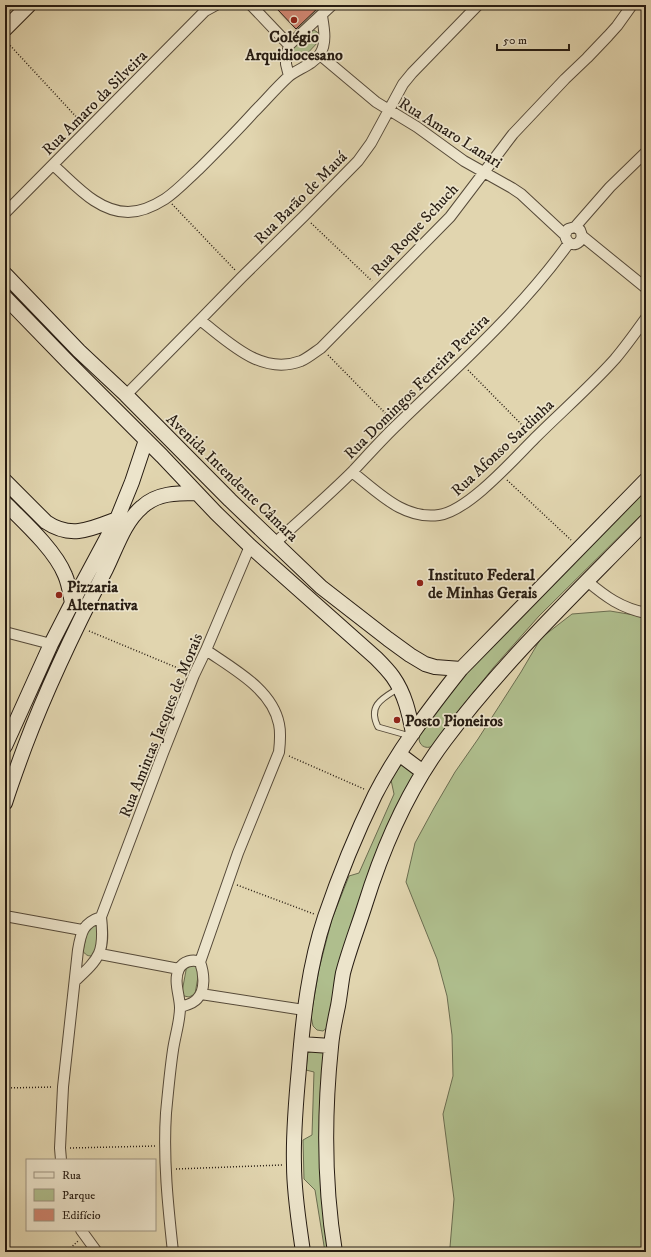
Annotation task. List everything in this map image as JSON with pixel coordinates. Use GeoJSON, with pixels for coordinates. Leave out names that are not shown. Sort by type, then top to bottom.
{"type":"FeatureCollection","features":[{"type":"Feature","properties":{"kind":"main road"},"geometry":{"type":"LineString","coordinates":[[5,30],[29,5]]}},
{"type":"Feature","properties":{"kind":"main road","name":"Avenida Intendente Câmara"},"geometry":{"type":"LineString","coordinates":[[5,274],[79,351],[126,395],[230,500],[321,587],[410,656],[425,664],[435,667],[461,669]]}},
{"type":"Feature","properties":{"kind":"main road"},"geometry":{"type":"LineString","coordinates":[[5,297],[216,513],[250,546],[376,658],[393,676],[400,688],[409,711],[412,734]]}},
{"type":"Feature","properties":{"kind":"main road"},"geometry":{"type":"LineString","coordinates":[[68,362],[79,351]]}},
{"type":"Feature","properties":{"kind":"main road"},"geometry":{"type":"LineString","coordinates":[[5,803],[38,712],[122,522],[132,482],[146,440]]}},
{"type":"Feature","properties":{"kind":"main road"},"geometry":{"type":"LineString","coordinates":[[303,1252],[294,1165],[295,1114],[304,1010],[314,960],[325,918],[352,847],[376,795],[399,754],[412,734],[461,669],[646,480]]}},
{"type":"Feature","properties":{"kind":"main road"},"geometry":{"type":"LineString","coordinates":[[5,481],[35,512],[54,527],[69,531],[91,529],[122,522]]}},
{"type":"Feature","properties":{"kind":"main road"},"geometry":{"type":"LineString","coordinates":[[5,746],[51,644],[72,603],[122,522],[150,500],[163,495],[196,493]]}},
{"type":"Feature","properties":{"kind":"main road"},"geometry":{"type":"LineString","coordinates":[[216,513],[230,500]]}},
{"type":"Feature","properties":{"kind":"main road"},"geometry":{"type":"LineString","coordinates":[[5,503],[52,553],[60,564],[66,576],[72,603]]}},
{"type":"Feature","properties":{"kind":"main road"},"geometry":{"type":"LineString","coordinates":[[24,522],[35,512]]}},
{"type":"Feature","properties":{"kind":"main road"},"geometry":{"type":"LineString","coordinates":[[335,1252],[328,1190],[326,1132],[331,1046],[344,972],[369,892],[386,847],[423,772],[444,741],[491,683],[539,629],[646,521]]}},
{"type":"Feature","properties":{"kind":"main road"},"geometry":{"type":"LineString","coordinates":[[310,599],[321,587]]}},
{"type":"Feature","properties":{"kind":"main road"},"geometry":{"type":"LineString","coordinates":[[24,703],[26,708],[30,711],[38,712]]}},
{"type":"Feature","properties":{"kind":"main road"},"geometry":{"type":"LineString","coordinates":[[399,754],[423,772]]}},
{"type":"Feature","properties":{"kind":"main road"},"geometry":{"type":"LineString","coordinates":[[300,1044],[331,1046]]}},
{"type":"Feature","properties":{"kind":"street","name":"Rua Amaro da Silveira"},"geometry":{"type":"LineString","coordinates":[[5,213],[88,130],[204,8],[216,5]]}},
{"type":"Feature","properties":{"kind":"street"},"geometry":{"type":"LineString","coordinates":[[251,5],[289,45]]}},
{"type":"Feature","properties":{"kind":"street"},"geometry":{"type":"LineString","coordinates":[[289,76],[286,64],[289,45],[304,30],[322,16],[332,5]]}},
{"type":"Feature","properties":{"kind":"street","name":"Rua Barão de Mauá"},"geometry":{"type":"LineString","coordinates":[[126,395],[358,161],[371,143],[403,84],[478,5]]}},
{"type":"Feature","properties":{"kind":"street","name":"Rua Roque Schuch"},"geometry":{"type":"LineString","coordinates":[[200,320],[250,358],[260,362],[280,365],[294,363],[322,348],[450,217],[513,134],[565,78],[608,36],[632,5]]}},
{"type":"Feature","properties":{"kind":"street"},"geometry":{"type":"LineString","coordinates":[[53,165],[90,197],[107,208],[121,212],[136,212],[155,205],[166,198],[228,140],[289,76],[320,55],[324,42],[324,26],[322,16]]}},
{"type":"Feature","properties":{"kind":"street","name":"Rua Amaro Lanari"},"geometry":{"type":"LineString","coordinates":[[320,55],[363,92],[389,111],[417,127],[454,154],[484,173],[521,194],[567,239]]}},
{"type":"Feature","properties":{"kind":"street"},"geometry":{"type":"LineString","coordinates":[[582,236],[578,243],[572,244],[567,239],[568,229],[575,227],[610,187],[646,152]]}},
{"type":"Feature","properties":{"kind":"street"},"geometry":{"type":"LineString","coordinates":[[575,227],[580,230],[582,236],[646,288]]}},
{"type":"Feature","properties":{"kind":"street","name":"Rua Domingos Ferreira Pereira"},"geometry":{"type":"LineString","coordinates":[[275,543],[352,472],[396,425],[461,363],[533,289],[554,263],[567,239]]}},
{"type":"Feature","properties":{"kind":"street","name":"Rua Afonso Sardinha"},"geometry":{"type":"LineString","coordinates":[[352,472],[397,507],[410,512],[427,515],[446,514],[462,506],[500,473],[614,360],[646,318]]}},
{"type":"Feature","properties":{"kind":"street","name":"Rua Amintas Jacques de Morais"},"geometry":{"type":"LineString","coordinates":[[100,954],[102,933],[101,917],[194,675],[250,546]]}},
{"type":"Feature","properties":{"kind":"street"},"geometry":{"type":"LineString","coordinates":[[587,582],[613,601],[623,606],[646,612]]}},
{"type":"Feature","properties":{"kind":"street"},"geometry":{"type":"LineString","coordinates":[[5,632],[51,644]]}},
{"type":"Feature","properties":{"kind":"street"},"geometry":{"type":"LineString","coordinates":[[180,1008],[194,1002],[201,994],[203,976],[200,962],[238,853],[280,752],[281,739],[279,722],[271,703],[250,682],[206,650]]}},
{"type":"Feature","properties":{"kind":"street"},"geometry":{"type":"LineString","coordinates":[[5,916],[82,930]]}},
{"type":"Feature","properties":{"kind":"street"},"geometry":{"type":"LineString","coordinates":[[61,1159],[60,1148],[63,1087],[78,950],[82,930],[90,922],[101,917]]}},
{"type":"Feature","properties":{"kind":"street"},"geometry":{"type":"LineString","coordinates":[[75,981],[95,962],[100,954],[179,969]]}},
{"type":"Feature","properties":{"kind":"street"},"geometry":{"type":"LineString","coordinates":[[173,1252],[165,1146],[166,1113],[171,1066],[180,1008],[177,984],[179,969],[189,961],[194,960],[200,962]]}},
{"type":"Feature","properties":{"kind":"street"},"geometry":{"type":"LineString","coordinates":[[201,994],[304,1010]]}},
{"type":"Feature","properties":{"kind":"street"},"geometry":{"type":"LineString","coordinates":[[83,1233],[97,1252]]}},
{"type":"Feature","properties":{"kind":"lane"},"geometry":{"type":"LineString","coordinates":[[400,688],[383,698],[378,703],[375,711],[376,722],[378,727],[412,734]]}},
{"type":"Feature","properties":{"kind":"path"},"geometry":{"type":"LineString","coordinates":[[5,40],[88,130]]}},
{"type":"Feature","properties":{"kind":"path"},"geometry":{"type":"LineString","coordinates":[[166,198],[242,277]]}},
{"type":"Feature","properties":{"kind":"path"},"geometry":{"type":"LineString","coordinates":[[304,216],[380,288]]}},
{"type":"Feature","properties":{"kind":"path"},"geometry":{"type":"LineString","coordinates":[[322,348],[396,425]]}},
{"type":"Feature","properties":{"kind":"path"},"geometry":{"type":"LineString","coordinates":[[461,363],[535,438]]}},
{"type":"Feature","properties":{"kind":"path"},"geometry":{"type":"LineString","coordinates":[[500,473],[579,547]]}},
{"type":"Feature","properties":{"kind":"path"},"geometry":{"type":"LineString","coordinates":[[77,626],[194,675]]}},
{"type":"Feature","properties":{"kind":"path"},"geometry":{"type":"LineString","coordinates":[[280,752],[376,795]]}},
{"type":"Feature","properties":{"kind":"path"},"geometry":{"type":"LineString","coordinates":[[228,882],[325,918]]}},
{"type":"Feature","properties":{"kind":"path"},"geometry":{"type":"LineString","coordinates":[[5,1088],[63,1087]]}},
{"type":"Feature","properties":{"kind":"path"},"geometry":{"type":"LineString","coordinates":[[60,1148],[165,1146]]}},
{"type":"Feature","properties":{"kind":"path"},"geometry":{"type":"LineString","coordinates":[[166,1169],[294,1165]]}},
{"type":"Feature","properties":{"kind":"path"},"geometry":{"type":"LineString","coordinates":[[66,1252],[83,1233]]}},
{"type":"Feature","properties":{"kind":"green space"},"geometry":{"type":"Polygon","coordinates":[[[314,30],[320,34],[320,40],[303,58],[296,58],[293,54],[293,47],[310,31],[314,30]]]}},
{"type":"Feature","properties":{"kind":"green space"},"geometry":{"type":"Polygon","coordinates":[[[646,489],[646,510],[539,616],[493,668],[433,746],[423,746],[420,742],[419,736],[446,697],[480,656],[646,489]]]}},
{"type":"Feature","properties":{"kind":"green space"},"geometry":{"type":"Polygon","coordinates":[[[610,611],[646,617],[646,1252],[446,1252],[450,1247],[454,1199],[443,1114],[453,1076],[452,1035],[447,996],[437,959],[406,882],[415,843],[455,772],[521,672],[541,638],[572,614],[610,611]]]}},
{"type":"Feature","properties":{"kind":"green space"},"geometry":{"type":"Polygon","coordinates":[[[404,764],[416,773],[328,1027],[323,1031],[317,1030],[313,1026],[311,1016],[319,969],[332,919],[349,876],[359,873],[394,794],[391,780],[401,765],[404,764]]]}},
{"type":"Feature","properties":{"kind":"green space"},"geometry":{"type":"Polygon","coordinates":[[[89,922],[100,922],[95,955],[91,956],[88,956],[83,951],[89,922]]]}},
{"type":"Feature","properties":{"kind":"green space"},"geometry":{"type":"Polygon","coordinates":[[[187,965],[200,965],[195,994],[189,997],[184,996],[182,992],[187,965]]]}},
{"type":"Feature","properties":{"kind":"green space"},"geometry":{"type":"Polygon","coordinates":[[[308,1050],[324,1052],[334,1252],[325,1252],[315,1190],[304,1179],[303,1140],[312,1135],[314,1072],[306,1070],[308,1050]]]}},
{"type":"Feature","properties":{"kind":"building"},"geometry":{"type":"Polygon","coordinates":[[[281,5],[321,5],[296,29],[277,9],[281,5]]]}},
{"type":"Feature","properties":{"kind":"place","name":"Colégio Arquidiocesano"},"geometry":{"type":"Point","coordinates":[294,20]}},
{"type":"Feature","properties":{"kind":"place","name":"Instituto Federal de Minhas Gerais"},"geometry":{"type":"Point","coordinates":[420,583]}},
{"type":"Feature","properties":{"kind":"place","name":"Pizzaria Alternativa"},"geometry":{"type":"Point","coordinates":[59,595]}},
{"type":"Feature","properties":{"kind":"place","name":"Posto Pioneiros"},"geometry":{"type":"Point","coordinates":[397,720]}}]}
